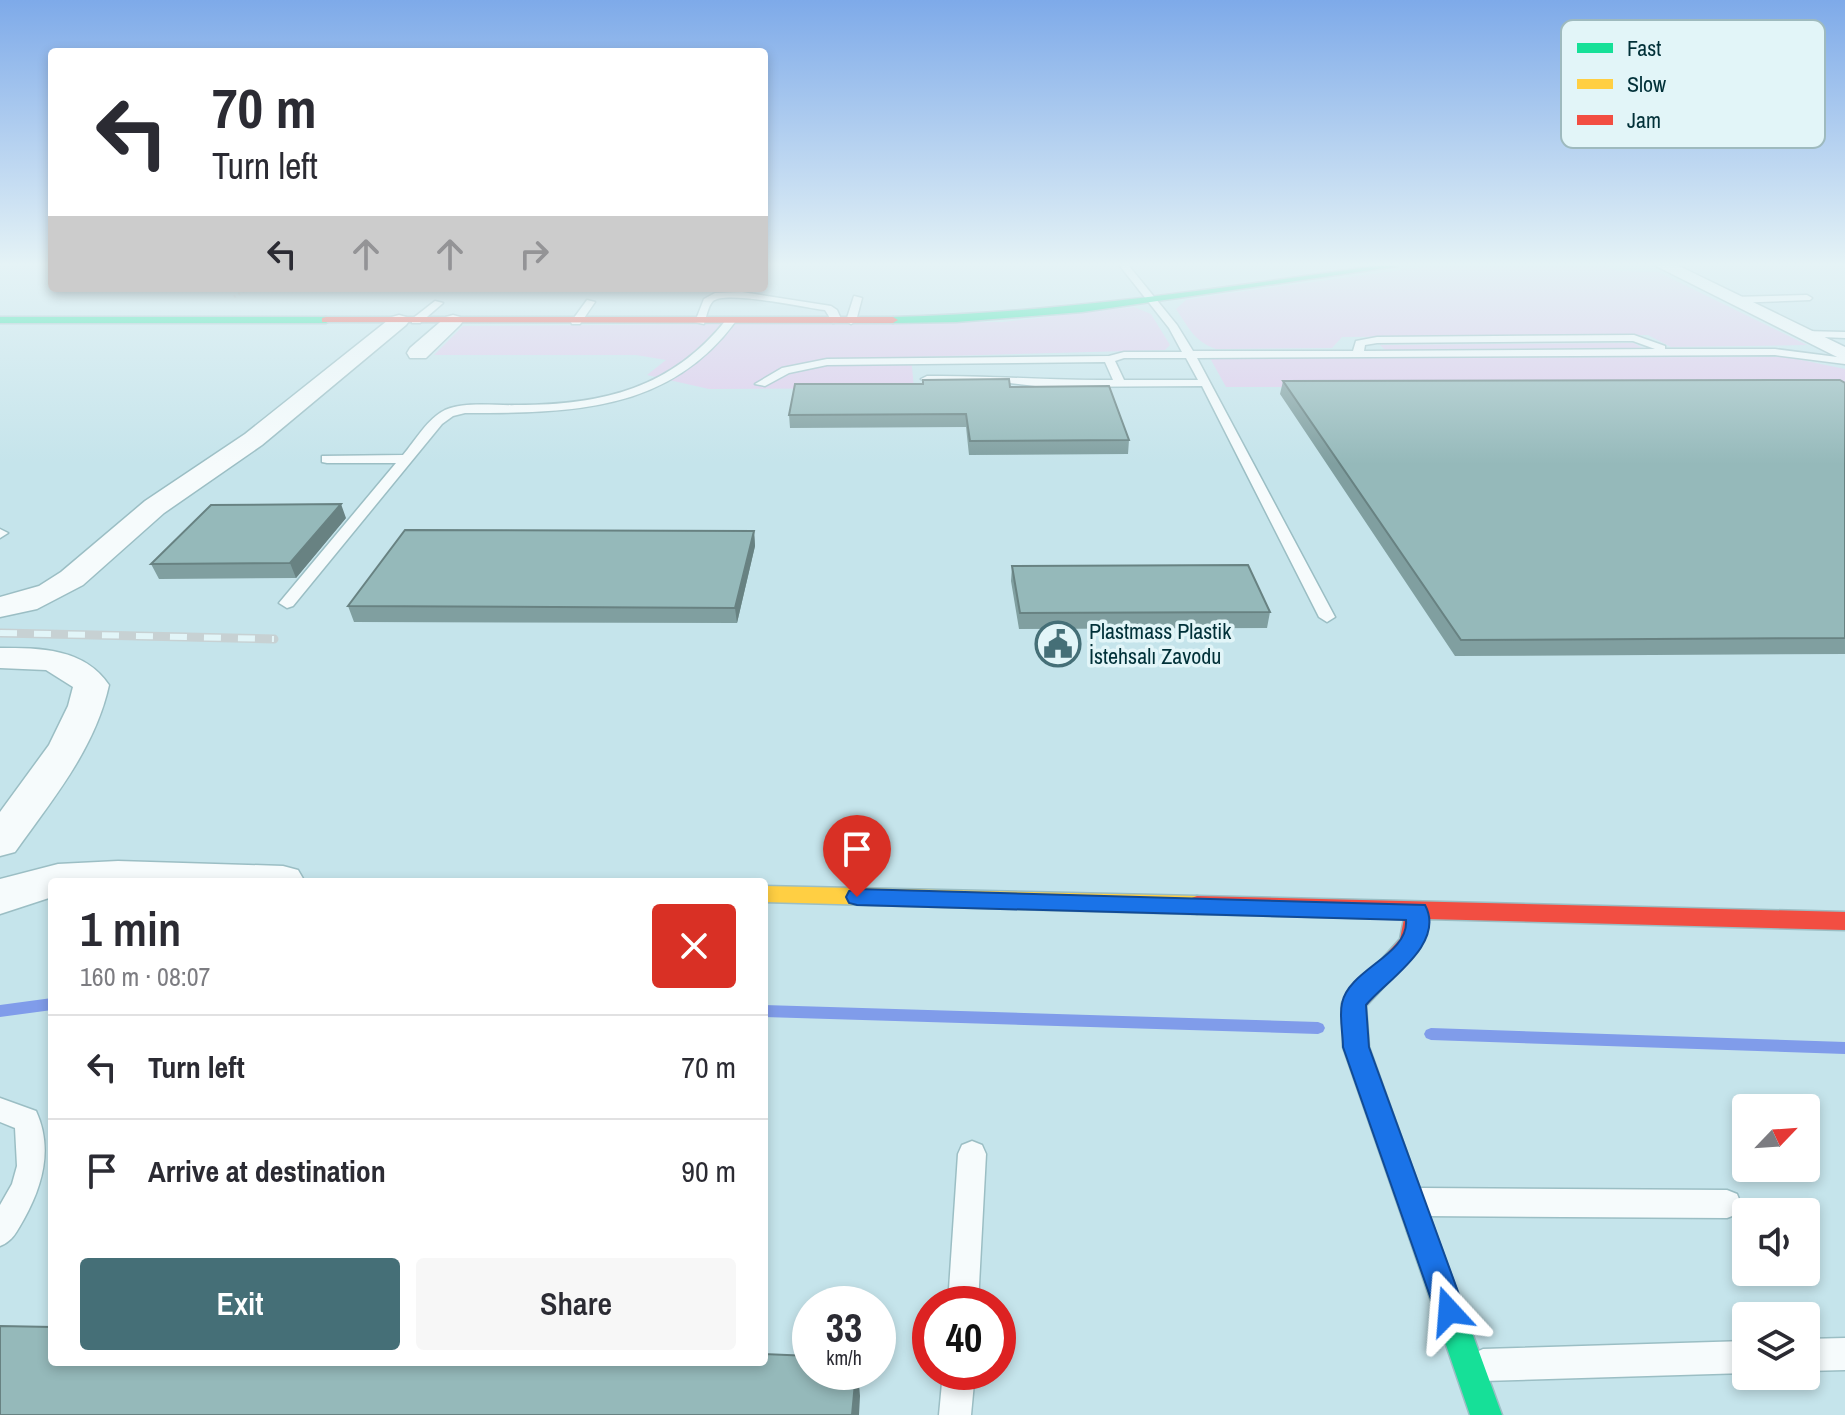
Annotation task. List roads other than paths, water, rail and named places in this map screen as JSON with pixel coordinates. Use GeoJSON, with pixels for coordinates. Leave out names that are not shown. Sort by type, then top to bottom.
{"type":"FeatureCollection","features":[{"type":"Feature","properties":{"kind":"street"},"geometry":{"type":"LineString","coordinates":[[0,607],[21,606],[41,599],[63,585],[174,491],[233,454],[393,332]]}},
{"type":"Feature","properties":{"kind":"street"},"geometry":{"type":"LineString","coordinates":[[418,353],[441,332]]}},
{"type":"Feature","properties":{"kind":"street"},"geometry":{"type":"LineString","coordinates":[[1799,332],[1845,355]]}},
{"type":"Feature","properties":{"kind":"street"},"geometry":{"type":"LineString","coordinates":[[0,658],[50,660],[70,665],[91,685],[87,707],[75,733],[0,841]]}},
{"type":"Feature","properties":{"kind":"street"},"geometry":{"type":"LineString","coordinates":[[76,878],[128,878]]}},
{"type":"Feature","properties":{"kind":"street"},"geometry":{"type":"LineString","coordinates":[[0,897],[14,889],[48,880]]}},
{"type":"Feature","properties":{"kind":"street"},"geometry":{"type":"LineString","coordinates":[[768,894],[1845,921]]}},
{"type":"Feature","properties":{"kind":"street"},"geometry":{"type":"LineString","coordinates":[[1417,911],[1418,927],[1412,946],[1376,977],[1354,1003],[1356,1047],[1486,1415]]}},
{"type":"Feature","properties":{"kind":"lane"},"geometry":{"type":"LineString","coordinates":[[287,603],[406,459],[449,413],[465,409],[569,409],[593,405],[640,389],[695,362],[721,332]]}},
{"type":"Feature","properties":{"kind":"lane"},"geometry":{"type":"LineString","coordinates":[[1174,332],[1206,383],[1327,617]]}},
{"type":"Feature","properties":{"kind":"lane"},"geometry":{"type":"LineString","coordinates":[[1803,334],[1845,335]]}},
{"type":"Feature","properties":{"kind":"lane"},"geometry":{"type":"LineString","coordinates":[[1824,344],[1845,344]]}},
{"type":"Feature","properties":{"kind":"lane"},"geometry":{"type":"LineString","coordinates":[[761,384],[786,370],[827,362],[1109,359],[1124,355],[1775,352],[1845,361]]}},
{"type":"Feature","properties":{"kind":"lane"},"geometry":{"type":"LineString","coordinates":[[1109,359],[1120,384]]}},
{"type":"Feature","properties":{"kind":"lane"},"geometry":{"type":"LineString","coordinates":[[927,379],[974,377],[1044,384],[1206,383]]}},
{"type":"Feature","properties":{"kind":"lane"},"geometry":{"type":"LineString","coordinates":[[327,459],[406,459]]}},
{"type":"Feature","properties":{"kind":"lane"},"geometry":{"type":"LineString","coordinates":[[0,1110],[27,1120],[34,1148],[25,1190],[0,1232]]}},
{"type":"Feature","properties":{"kind":"lane"},"geometry":{"type":"LineString","coordinates":[[964,1286],[972,1154]]}},
{"type":"Feature","properties":{"kind":"lane"},"geometry":{"type":"LineString","coordinates":[[1411,1202],[1727,1204]]}},
{"type":"Feature","properties":{"kind":"lane"},"geometry":{"type":"LineString","coordinates":[[1820,1355],[1845,1354]]}},
{"type":"Feature","properties":{"kind":"lane"},"geometry":{"type":"LineString","coordinates":[[1468,1366],[1732,1357]]}},
{"type":"Feature","properties":{"kind":"lane"},"geometry":{"type":"LineString","coordinates":[[955,1415],[957,1390]]}},
{"type":"Feature","properties":{"kind":"waterway"},"geometry":{"type":"LineString","coordinates":[[0,1011],[48,1005]]}},
{"type":"Feature","properties":{"kind":"waterway"},"geometry":{"type":"LineString","coordinates":[[768,1011],[1318,1028]]}},
{"type":"Feature","properties":{"kind":"waterway"},"geometry":{"type":"LineString","coordinates":[[1431,1034],[1845,1048]]}},
{"type":"Feature","properties":{"kind":"railway"},"geometry":{"type":"LineString","coordinates":[[0,633],[274,639]]}},
{"type":"Feature","properties":{"kind":"place","name":"Plastmass Plastik İstehsalı Zavodu"},"geometry":{"type":"Point","coordinates":[1058,644]}}]}
